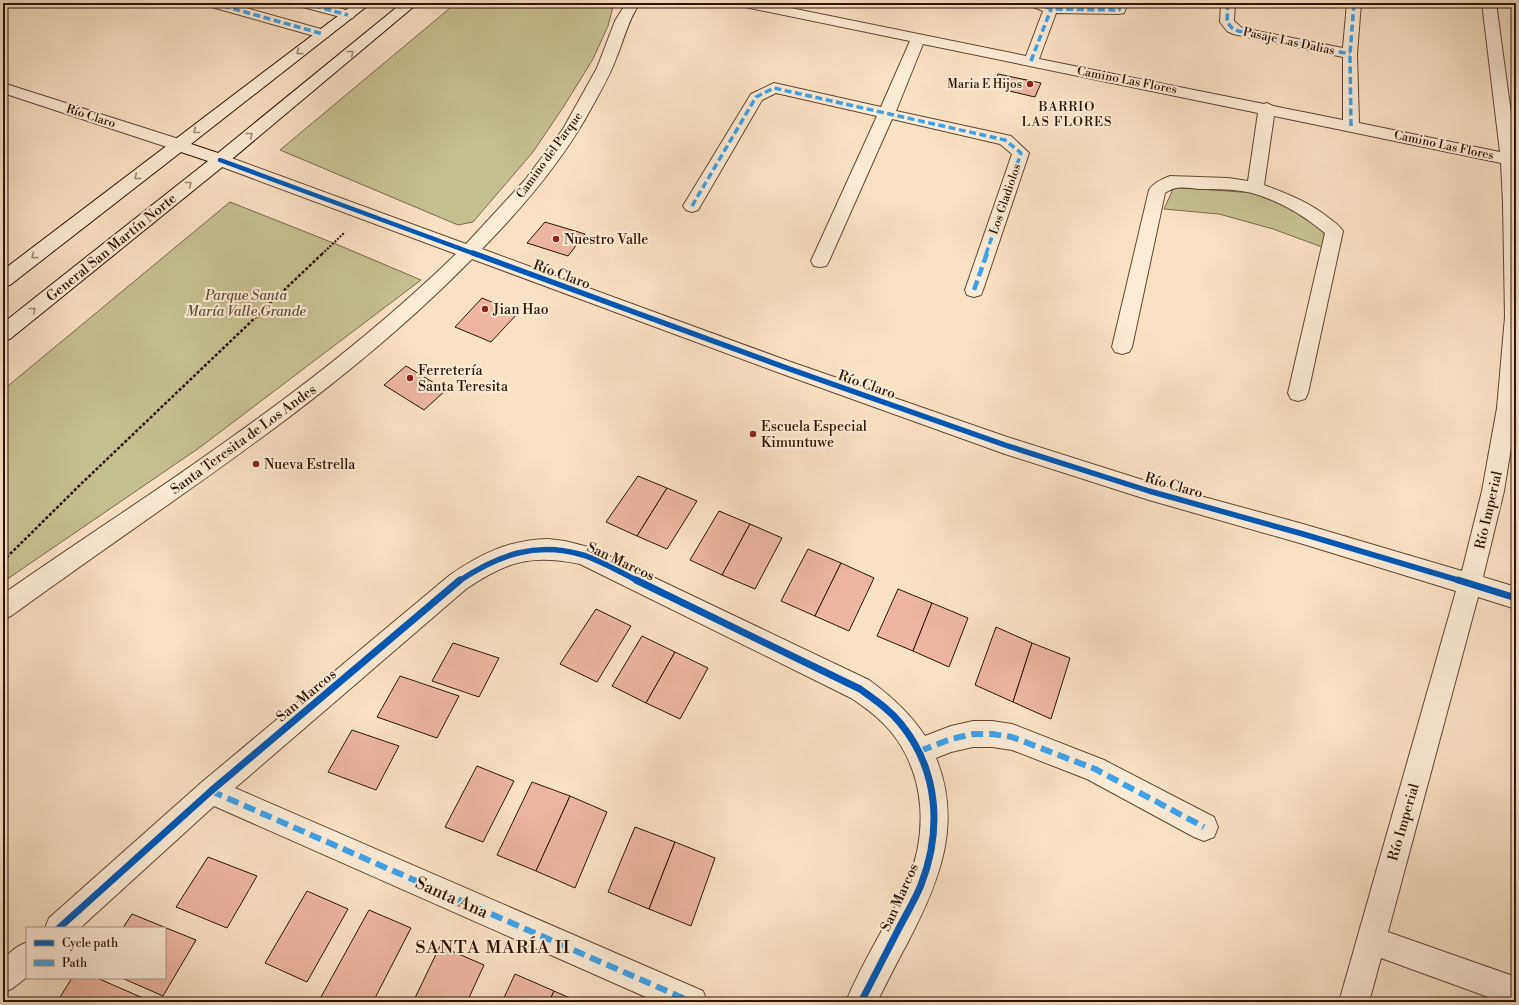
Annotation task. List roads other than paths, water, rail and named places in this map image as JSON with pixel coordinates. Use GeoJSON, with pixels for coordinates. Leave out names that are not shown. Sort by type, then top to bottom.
{"type":"FeatureCollection","features":[{"type":"Feature","properties":{"kind":"street"},"geometry":{"type":"LineString","coordinates":[[213,3],[323,34]]}},
{"type":"Feature","properties":{"kind":"street"},"geometry":{"type":"LineString","coordinates":[[304,3],[348,15]]}},
{"type":"Feature","properties":{"kind":"street"},"geometry":{"type":"LineString","coordinates":[[3,280],[364,3]]}},
{"type":"Feature","properties":{"kind":"street","name":"General San Martín Norte"},"geometry":{"type":"LineString","coordinates":[[3,334],[220,160],[411,3]]}},
{"type":"Feature","properties":{"kind":"street","name":"Camino del Parque"},"geometry":{"type":"LineString","coordinates":[[469,252],[515,201],[564,138],[585,106],[610,56],[626,12],[633,3]]}},
{"type":"Feature","properties":{"kind":"street","name":"Camino Las Flores"},"geometry":{"type":"LineString","coordinates":[[749,3],[1267,108],[1509,159]]}},
{"type":"Feature","properties":{"kind":"street"},"geometry":{"type":"LineString","coordinates":[[1036,3],[1051,9],[1120,10],[1121,3]]}},
{"type":"Feature","properties":{"kind":"street","name":"Pasaje Las Dalias"},"geometry":{"type":"LineString","coordinates":[[1228,3],[1227,22],[1232,28],[1238,31],[1350,54]]}},
{"type":"Feature","properties":{"kind":"street","name":"Pasaje Las Dalias"},"geometry":{"type":"LineString","coordinates":[[1351,126],[1350,54],[1354,3]]}},
{"type":"Feature","properties":{"kind":"street","name":"Río Imperial"},"geometry":{"type":"LineString","coordinates":[[1354,1002],[1469,585],[1493,491],[1507,408],[1514,332],[1515,258],[1509,159],[1489,3]]}},
{"type":"Feature","properties":{"kind":"street"},"geometry":{"type":"LineString","coordinates":[[1031,61],[1051,9]]}},
{"type":"Feature","properties":{"kind":"street"},"geometry":{"type":"LineString","coordinates":[[820,261],[886,114],[918,38]]}},
{"type":"Feature","properties":{"kind":"street","name":"Río Claro"},"geometry":{"type":"LineString","coordinates":[[3,88],[179,145]]}},
{"type":"Feature","properties":{"kind":"street","name":"Los Gladiolos"},"geometry":{"type":"LineString","coordinates":[[692,206],[756,97],[774,88],[1005,140],[1021,153],[974,290]]}},
{"type":"Feature","properties":{"kind":"street"},"geometry":{"type":"LineString","coordinates":[[1255,188],[1267,108]]}},
{"type":"Feature","properties":{"kind":"street"},"geometry":{"type":"LineString","coordinates":[[179,145],[220,160]]}},
{"type":"Feature","properties":{"kind":"street","name":"Río Claro"},"geometry":{"type":"LineString","coordinates":[[220,160],[791,370],[1005,444],[1149,490],[1303,534],[1516,598]]}},
{"type":"Feature","properties":{"kind":"street"},"geometry":{"type":"LineString","coordinates":[[1122,347],[1157,190],[1170,182],[1228,184],[1255,188],[1294,203],[1311,213],[1334,231],[1298,393]]}},
{"type":"Feature","properties":{"kind":"street","name":"Santa Teresita de Los Andes"},"geometry":{"type":"LineString","coordinates":[[3,608],[208,465],[316,387],[416,302],[469,252]]}},
{"type":"Feature","properties":{"kind":"street","name":"San Marcos"},"geometry":{"type":"LineString","coordinates":[[60,927],[211,792],[458,582],[477,568],[500,557],[523,550],[544,548],[564,550],[584,555],[860,689],[878,700],[894,715],[908,732],[920,751],[930,778],[934,807],[933,836],[927,869],[914,900],[860,1002]]}},
{"type":"Feature","properties":{"kind":"street"},"geometry":{"type":"LineString","coordinates":[[920,751],[951,739],[973,734],[992,734],[1012,737],[1095,769],[1204,827]]}},
{"type":"Feature","properties":{"kind":"street","name":"Santa Ana"},"geometry":{"type":"LineString","coordinates":[[211,792],[692,1002]]}},
{"type":"Feature","properties":{"kind":"street"},"geometry":{"type":"LineString","coordinates":[[1370,940],[1516,992]]}},
{"type":"Feature","properties":{"kind":"street"},"geometry":{"type":"LineString","coordinates":[[3,978],[26,958]]}},
{"type":"Feature","properties":{"kind":"place","name":"Maria E Hijos"},"geometry":{"type":"Point","coordinates":[1030,84]}},
{"type":"Feature","properties":{"kind":"place","name":"Nuestro Valle"},"geometry":{"type":"Point","coordinates":[556,239]}},
{"type":"Feature","properties":{"kind":"place","name":"Jian Hao"},"geometry":{"type":"Point","coordinates":[485,309]}},
{"type":"Feature","properties":{"kind":"place","name":"Ferretería Santa Teresita"},"geometry":{"type":"Point","coordinates":[410,378]}},
{"type":"Feature","properties":{"kind":"place","name":"Escuela Especial Kimuntuwe"},"geometry":{"type":"Point","coordinates":[753,434]}},
{"type":"Feature","properties":{"kind":"place","name":"Nueva Estrella"},"geometry":{"type":"Point","coordinates":[256,464]}},
{"type":"Feature","properties":{"kind":"district","name":"BARRIO LAS FLORES"},"geometry":{"type":"Point","coordinates":[1067,114]}},
{"type":"Feature","properties":{"kind":"district","name":"SANTA MARÍA II"},"geometry":{"type":"Point","coordinates":[493,947]}},
{"type":"Feature","properties":{"kind":"park label","name":"Parque Santa María Valle Grande"},"geometry":{"type":"Point","coordinates":[246,304]}}]}
